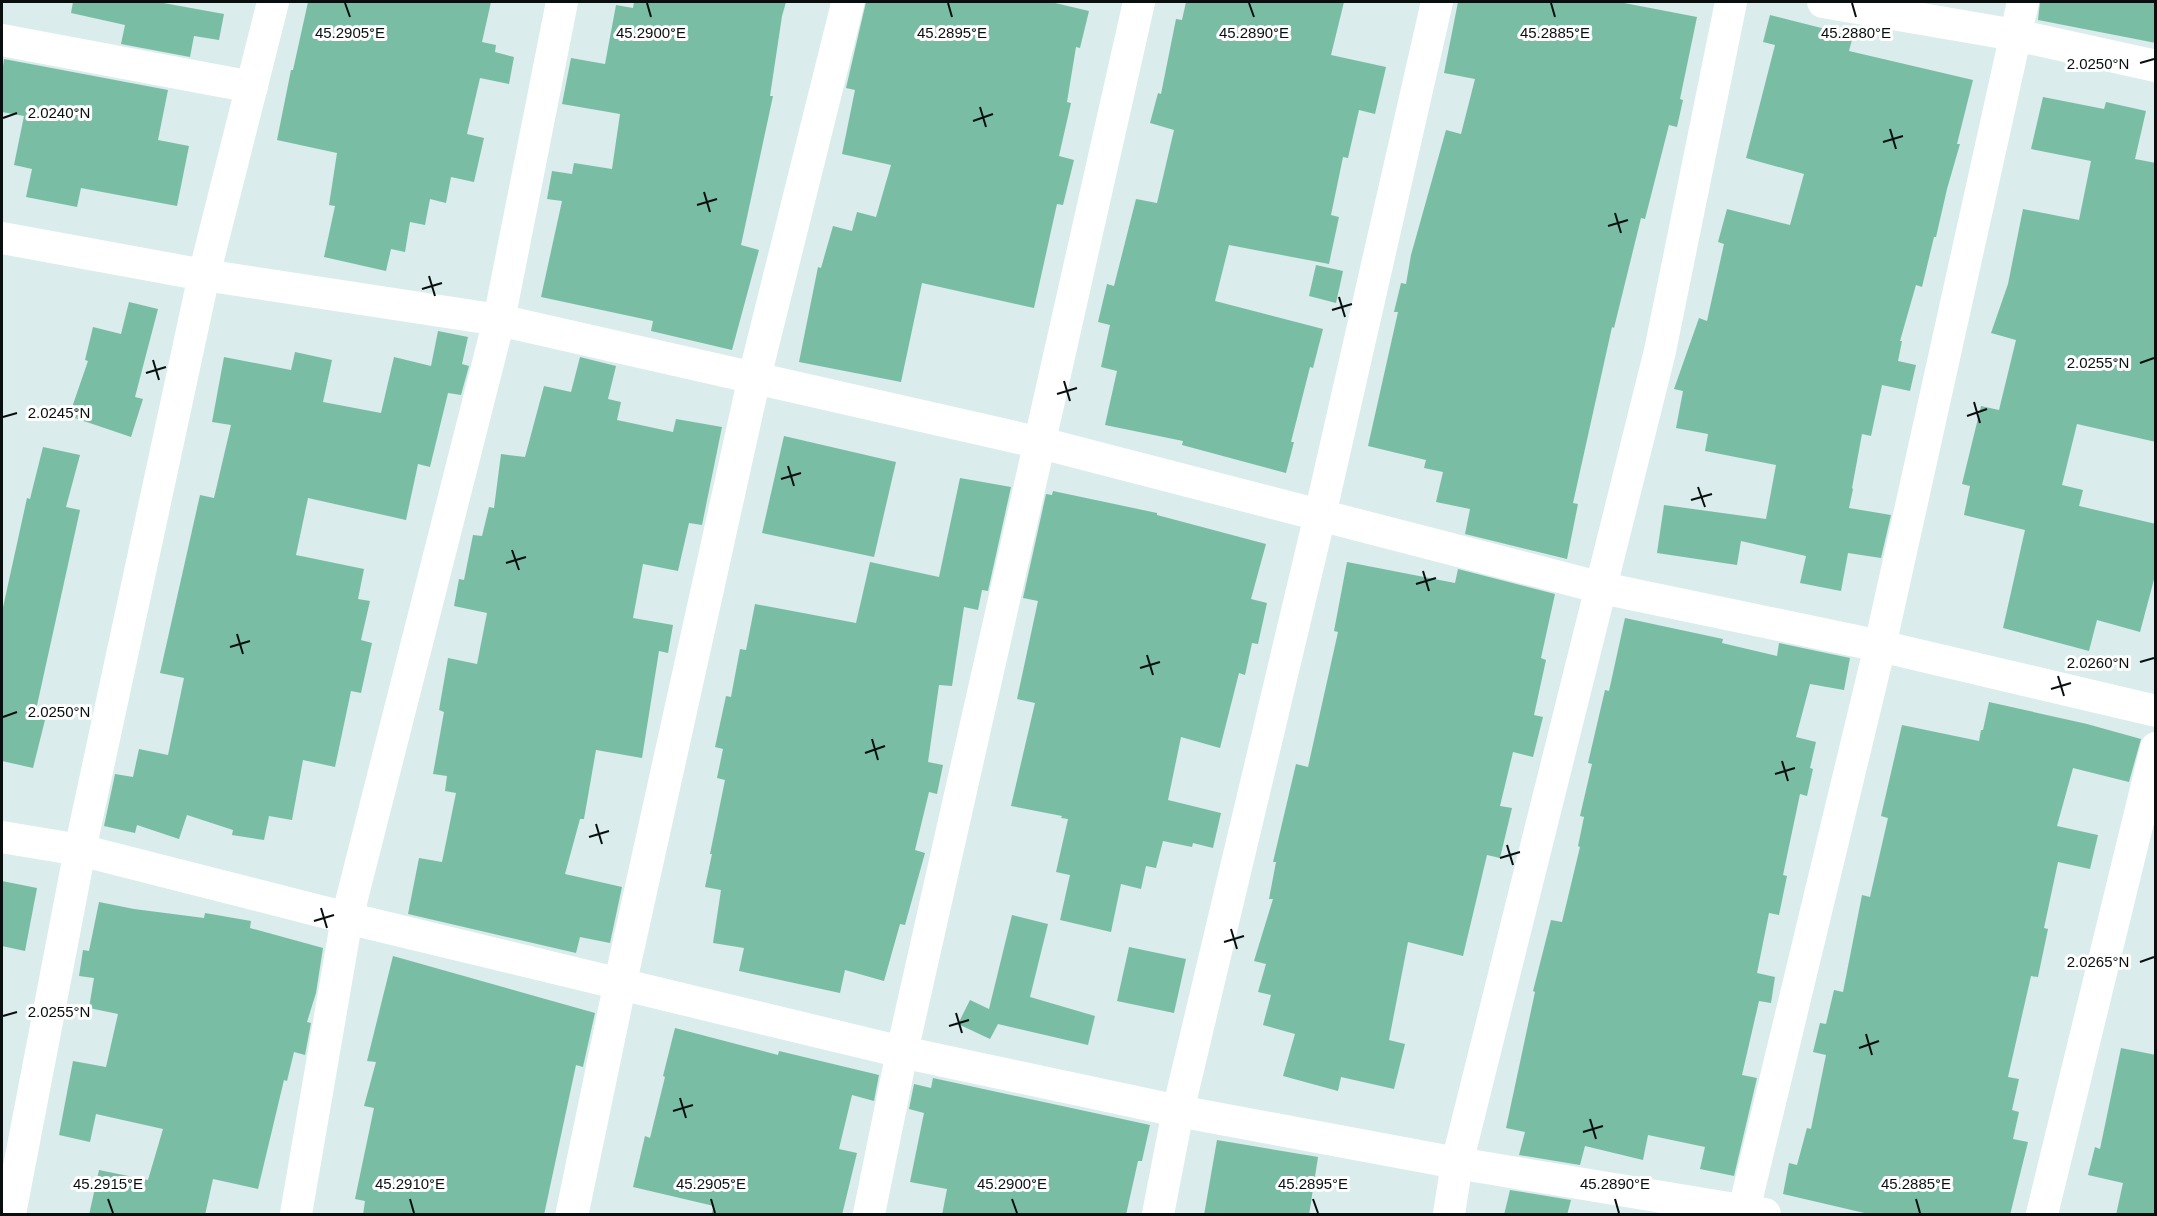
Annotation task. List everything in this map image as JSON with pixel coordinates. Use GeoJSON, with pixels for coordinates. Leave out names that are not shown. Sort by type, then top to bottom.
{"type":"FeatureCollection","features":[{"type":"Feature","properties":{"kind":"street"},"geometry":{"type":"LineString","coordinates":[[10,1215],[80,850],[204,275],[273,2]]}},
{"type":"Feature","properties":{"kind":"street"},"geometry":{"type":"LineString","coordinates":[[296,1215],[347,918],[499,320],[562,2]]}},
{"type":"Feature","properties":{"kind":"street"},"geometry":{"type":"LineString","coordinates":[[572,1215],[620,984],[754,379],[848,2]]}},
{"type":"Feature","properties":{"kind":"street"},"geometry":{"type":"LineString","coordinates":[[869,1215],[902,1052],[1139,2]]}},
{"type":"Feature","properties":{"kind":"street"},"geometry":{"type":"LineString","coordinates":[[1158,1215],[1178,1111],[1320,514],[1437,2]]}},
{"type":"Feature","properties":{"kind":"street"},"geometry":{"type":"LineString","coordinates":[[1449,1215],[1457,1162],[1660,351],[1731,2]]}},
{"type":"Feature","properties":{"kind":"street"},"geometry":{"type":"LineString","coordinates":[[1823,2],[2015,35],[2156,66]]}},
{"type":"Feature","properties":{"kind":"street"},"geometry":{"type":"LineString","coordinates":[[2,837],[80,850],[347,918],[902,1052],[1178,1111],[1751,1213],[2023,2]]}},
{"type":"Feature","properties":{"kind":"street"},"geometry":{"type":"LineString","coordinates":[[2,40],[252,87]]}},
{"type":"Feature","properties":{"kind":"street"},"geometry":{"type":"LineString","coordinates":[[2,238],[204,275],[499,320],[1041,443],[1602,588],[1880,646],[2156,711]]}},
{"type":"Feature","properties":{"kind":"street"},"geometry":{"type":"LineString","coordinates":[[2042,1215],[2156,748]]}},
{"type":"Feature","properties":{"kind":"building"},"geometry":{"type":"Polygon","coordinates":[[[73,2],[158,2],[224,14],[219,40],[194,36],[190,57],[121,44],[125,25],[71,13],[73,2]]]}},
{"type":"Feature","properties":{"kind":"building"},"geometry":{"type":"Polygon","coordinates":[[[308,2],[491,2],[482,42],[496,45],[495,52],[514,57],[509,84],[480,78],[467,134],[484,138],[474,182],[451,177],[446,203],[430,199],[425,225],[410,222],[405,252],[391,249],[386,271],[324,257],[335,206],[329,205],[337,153],[277,140],[308,2]]]}},
{"type":"Feature","properties":{"kind":"building"},"geometry":{"type":"Polygon","coordinates":[[[634,2],[786,2],[770,96],[773,96],[741,245],[759,250],[732,350],[651,331],[653,321],[541,297],[562,201],[547,199],[552,171],[572,174],[574,163],[612,169],[620,114],[562,104],[571,58],[605,64],[616,5],[633,8],[634,2]]]}},
{"type":"Feature","properties":{"kind":"building"},"geometry":{"type":"Polygon","coordinates":[[[866,2],[1051,2],[1089,11],[1080,48],[1076,47],[1067,102],[1071,103],[1059,156],[1074,160],[1063,205],[1057,204],[1034,308],[922,283],[901,382],[799,362],[818,267],[821,268],[833,226],[852,231],[857,212],[876,217],[891,165],[842,154],[855,90],[846,88],[866,2]]]}},
{"type":"Feature","properties":{"kind":"building"},"geometry":{"type":"Polygon","coordinates":[[[1186,2],[1344,2],[1331,55],[1386,67],[1375,114],[1359,110],[1348,158],[1343,157],[1331,215],[1339,217],[1329,264],[1229,245],[1215,301],[1323,329],[1313,368],[1310,367],[1291,442],[1294,442],[1286,473],[1182,445],[1183,441],[1105,425],[1117,371],[1101,367],[1110,325],[1098,322],[1107,284],[1114,286],[1136,199],[1157,203],[1174,130],[1150,123],[1158,93],[1161,94],[1176,19],[1182,20],[1186,2]]]}},
{"type":"Feature","properties":{"kind":"building"},"geometry":{"type":"Polygon","coordinates":[[[1458,2],[1619,2],[1697,17],[1680,99],[1683,100],[1677,127],[1669,125],[1645,219],[1641,218],[1614,328],[1612,327],[1573,503],[1578,504],[1567,559],[1465,534],[1470,509],[1436,502],[1443,472],[1424,468],[1426,460],[1368,446],[1398,312],[1394,312],[1401,283],[1406,284],[1411,255],[1446,130],[1461,134],[1475,79],[1444,73],[1458,2]]]}},
{"type":"Feature","properties":{"kind":"building"},"geometry":{"type":"Polygon","coordinates":[[[2040,2],[2156,2],[2156,43],[2038,20],[2040,2]]]}},
{"type":"Feature","properties":{"kind":"building"},"geometry":{"type":"Polygon","coordinates":[[[1770,15],[1853,36],[1849,51],[1973,80],[1957,144],[1960,144],[1936,237],[1934,237],[1922,287],[1916,285],[1900,341],[1902,341],[1898,361],[1916,365],[1910,391],[1882,385],[1871,436],[1862,434],[1849,508],[1891,515],[1881,558],[1848,553],[1841,591],[1800,583],[1806,556],[1741,541],[1737,565],[1657,553],[1664,505],[1766,519],[1776,465],[1705,451],[1708,434],[1676,428],[1683,391],[1674,389],[1699,318],[1707,321],[1724,244],[1718,242],[1727,209],[1790,225],[1804,174],[1746,158],[1775,45],[1763,42],[1770,15]]]}},
{"type":"Feature","properties":{"kind":"building"},"geometry":{"type":"Polygon","coordinates":[[[4,59],[168,90],[158,140],[189,146],[177,206],[81,188],[77,207],[26,197],[32,169],[14,165],[24,116],[2,112],[4,59]]]}},
{"type":"Feature","properties":{"kind":"building"},"geometry":{"type":"Polygon","coordinates":[[[2043,97],[2104,109],[2106,102],[2146,111],[2135,159],[2156,163],[2156,442],[2077,424],[2062,485],[2083,490],[2079,506],[2156,524],[2156,572],[2140,632],[2097,620],[2089,651],[2003,628],[2025,530],[1964,515],[1970,486],[1962,484],[1981,406],[1999,410],[2016,340],[1991,333],[2008,284],[2023,209],[2079,220],[2091,161],[2031,149],[2043,97]]]}},
{"type":"Feature","properties":{"kind":"building"},"geometry":{"type":"Polygon","coordinates":[[[1316,265],[1343,271],[1336,303],[1309,296],[1316,265]]]}},
{"type":"Feature","properties":{"kind":"building"},"geometry":{"type":"Polygon","coordinates":[[[129,302],[158,309],[135,397],[143,399],[131,437],[69,416],[88,361],[85,360],[93,327],[121,334],[129,302]]]}},
{"type":"Feature","properties":{"kind":"building"},"geometry":{"type":"Polygon","coordinates":[[[438,331],[468,337],[462,364],[469,366],[461,395],[448,393],[430,467],[418,464],[406,520],[308,498],[296,555],[364,569],[358,599],[370,601],[361,640],[372,643],[361,693],[351,691],[335,767],[303,760],[292,820],[269,816],[264,840],[232,835],[233,830],[187,815],[179,839],[137,825],[135,833],[104,826],[115,774],[133,777],[139,749],[168,755],[184,678],[160,673],[200,495],[214,498],[231,425],[212,422],[224,357],[291,370],[295,352],[332,360],[323,402],[381,413],[394,357],[431,366],[438,331]]]}},
{"type":"Feature","properties":{"kind":"building"},"geometry":{"type":"Polygon","coordinates":[[[580,357],[616,366],[608,399],[621,402],[617,420],[673,432],[676,419],[722,427],[702,525],[689,523],[678,571],[643,564],[633,618],[673,625],[668,653],[659,651],[642,758],[596,750],[584,819],[580,819],[565,874],[622,887],[610,943],[580,937],[576,953],[408,914],[419,858],[442,862],[456,793],[445,791],[447,776],[433,774],[444,712],[439,710],[448,658],[477,664],[487,613],[454,606],[459,579],[464,580],[473,535],[482,536],[489,507],[494,508],[501,454],[525,457],[544,386],[571,392],[580,357]]]}},
{"type":"Feature","properties":{"kind":"building"},"geometry":{"type":"Polygon","coordinates":[[[784,436],[896,462],[874,557],[762,533],[784,436]]]}},
{"type":"Feature","properties":{"kind":"building"},"geometry":{"type":"Polygon","coordinates":[[[43,447],[80,455],[66,507],[80,510],[36,710],[47,712],[33,768],[2,761],[2,612],[27,498],[30,499],[43,447]]]}},
{"type":"Feature","properties":{"kind":"building"},"geometry":{"type":"Polygon","coordinates":[[[960,478],[1011,487],[988,591],[982,590],[978,610],[964,607],[952,686],[939,685],[928,762],[943,765],[937,794],[929,792],[915,850],[925,853],[905,925],[900,924],[884,981],[845,970],[840,993],[739,971],[744,948],[713,943],[721,890],[705,887],[725,780],[717,778],[723,749],[715,747],[726,696],[731,697],[740,649],[746,650],[755,604],[856,623],[870,562],[939,577],[960,478]]]}},
{"type":"Feature","properties":{"kind":"building"},"geometry":{"type":"Polygon","coordinates":[[[1053,491],[1157,513],[1157,515],[1266,544],[1251,599],[1267,603],[1258,644],[1252,643],[1245,675],[1239,673],[1220,748],[1181,737],[1168,800],[1221,813],[1213,848],[1193,843],[1192,847],[1163,841],[1156,868],[1146,866],[1141,889],[1121,884],[1111,932],[1060,920],[1070,875],[1056,872],[1068,819],[1011,806],[1035,703],[1017,699],[1038,601],[1023,598],[1046,494],[1052,495],[1053,491]]]}},
{"type":"Feature","properties":{"kind":"building"},"geometry":{"type":"Polygon","coordinates":[[[1347,562],[1455,583],[1458,569],[1555,594],[1541,658],[1546,660],[1534,715],[1543,717],[1533,757],[1513,752],[1500,806],[1512,808],[1500,858],[1487,855],[1463,956],[1408,942],[1389,1040],[1405,1044],[1394,1089],[1341,1077],[1338,1091],[1283,1076],[1295,1034],[1263,1025],[1271,995],[1258,992],[1266,964],[1254,961],[1273,899],[1269,899],[1276,862],[1273,862],[1296,764],[1308,767],[1338,632],[1334,631],[1347,562]]]}},
{"type":"Feature","properties":{"kind":"building"},"geometry":{"type":"Polygon","coordinates":[[[1625,618],[1723,639],[1722,643],[1777,656],[1779,643],[1850,658],[1844,690],[1810,684],[1796,737],[1816,742],[1810,768],[1813,769],[1807,796],[1800,794],[1783,875],[1787,876],[1779,915],[1769,913],[1757,973],[1775,977],[1771,1003],[1759,1001],[1742,1075],[1757,1078],[1734,1176],[1700,1169],[1705,1147],[1648,1135],[1643,1160],[1585,1146],[1580,1165],[1519,1155],[1525,1132],[1506,1128],[1535,992],[1533,991],[1551,920],[1562,922],[1580,847],[1578,846],[1584,817],[1580,816],[1592,764],[1588,763],[1605,690],[1609,691],[1625,618]]]}},
{"type":"Feature","properties":{"kind":"building"},"geometry":{"type":"Polygon","coordinates":[[[1989,702],[2087,724],[2141,739],[2129,782],[2073,768],[2057,826],[2098,835],[2090,869],[2058,862],[2044,928],[2048,929],[2038,977],[2031,976],[2008,1077],[2019,1079],[2012,1110],[2019,1112],[2013,1139],[2028,1142],[2010,1215],[1873,1215],[1783,1194],[1789,1163],[1797,1165],[1807,1128],[1811,1129],[1826,1055],[1813,1052],[1820,1023],[1826,1024],[1834,990],[1843,992],[1862,895],[1870,897],[1888,818],[1881,816],[1902,725],[1979,741],[1989,702]]]}},
{"type":"Feature","properties":{"kind":"building"},"geometry":{"type":"Polygon","coordinates":[[[2,881],[37,888],[25,951],[2,946],[2,881]]]}},
{"type":"Feature","properties":{"kind":"building"},"geometry":{"type":"Polygon","coordinates":[[[99,902],[204,918],[205,913],[251,921],[250,928],[323,948],[316,993],[307,1022],[311,1023],[305,1055],[294,1052],[287,1081],[284,1080],[258,1189],[213,1179],[205,1215],[89,1215],[99,1170],[148,1180],[163,1129],[96,1114],[90,1142],[59,1135],[73,1061],[106,1067],[118,1014],[89,1008],[94,978],[79,976],[83,950],[89,951],[99,902]]]}},
{"type":"Feature","properties":{"kind":"building"},"geometry":{"type":"Polygon","coordinates":[[[1012,915],[1048,924],[1030,997],[1095,1016],[1088,1045],[998,1024],[990,1039],[958,1024],[970,1000],[989,1009],[1012,915]]]}},
{"type":"Feature","properties":{"kind":"building"},"geometry":{"type":"Polygon","coordinates":[[[1129,947],[1186,959],[1174,1013],[1117,1001],[1129,947]]]}},
{"type":"Feature","properties":{"kind":"building"},"geometry":{"type":"Polygon","coordinates":[[[393,956],[595,1013],[583,1067],[576,1065],[544,1215],[363,1215],[365,1201],[355,1199],[374,1108],[364,1106],[376,1062],[367,1061],[393,956]]]}},
{"type":"Feature","properties":{"kind":"building"},"geometry":{"type":"Polygon","coordinates":[[[675,1028],[778,1055],[779,1051],[879,1075],[874,1101],[852,1095],[839,1149],[857,1153],[842,1215],[711,1215],[714,1206],[633,1187],[645,1136],[650,1138],[675,1028]]]}},
{"type":"Feature","properties":{"kind":"building"},"geometry":{"type":"Polygon","coordinates":[[[2121,1048],[2156,1055],[2156,1215],[2116,1215],[2123,1183],[2088,1175],[2095,1147],[2100,1149],[2121,1048]]]}},
{"type":"Feature","properties":{"kind":"building"},"geometry":{"type":"Polygon","coordinates":[[[933,1078],[1150,1125],[1142,1161],[1138,1161],[1126,1215],[942,1215],[947,1189],[910,1182],[924,1113],[909,1109],[914,1084],[931,1088],[933,1078]]]}},
{"type":"Feature","properties":{"kind":"building"},"geometry":{"type":"Polygon","coordinates":[[[1217,1140],[1318,1157],[1309,1215],[1204,1215],[1217,1140]]]}},
{"type":"Feature","properties":{"kind":"building"},"geometry":{"type":"Polygon","coordinates":[[[1510,1190],[1571,1200],[1567,1215],[1504,1215],[1510,1190]]]}}]}
